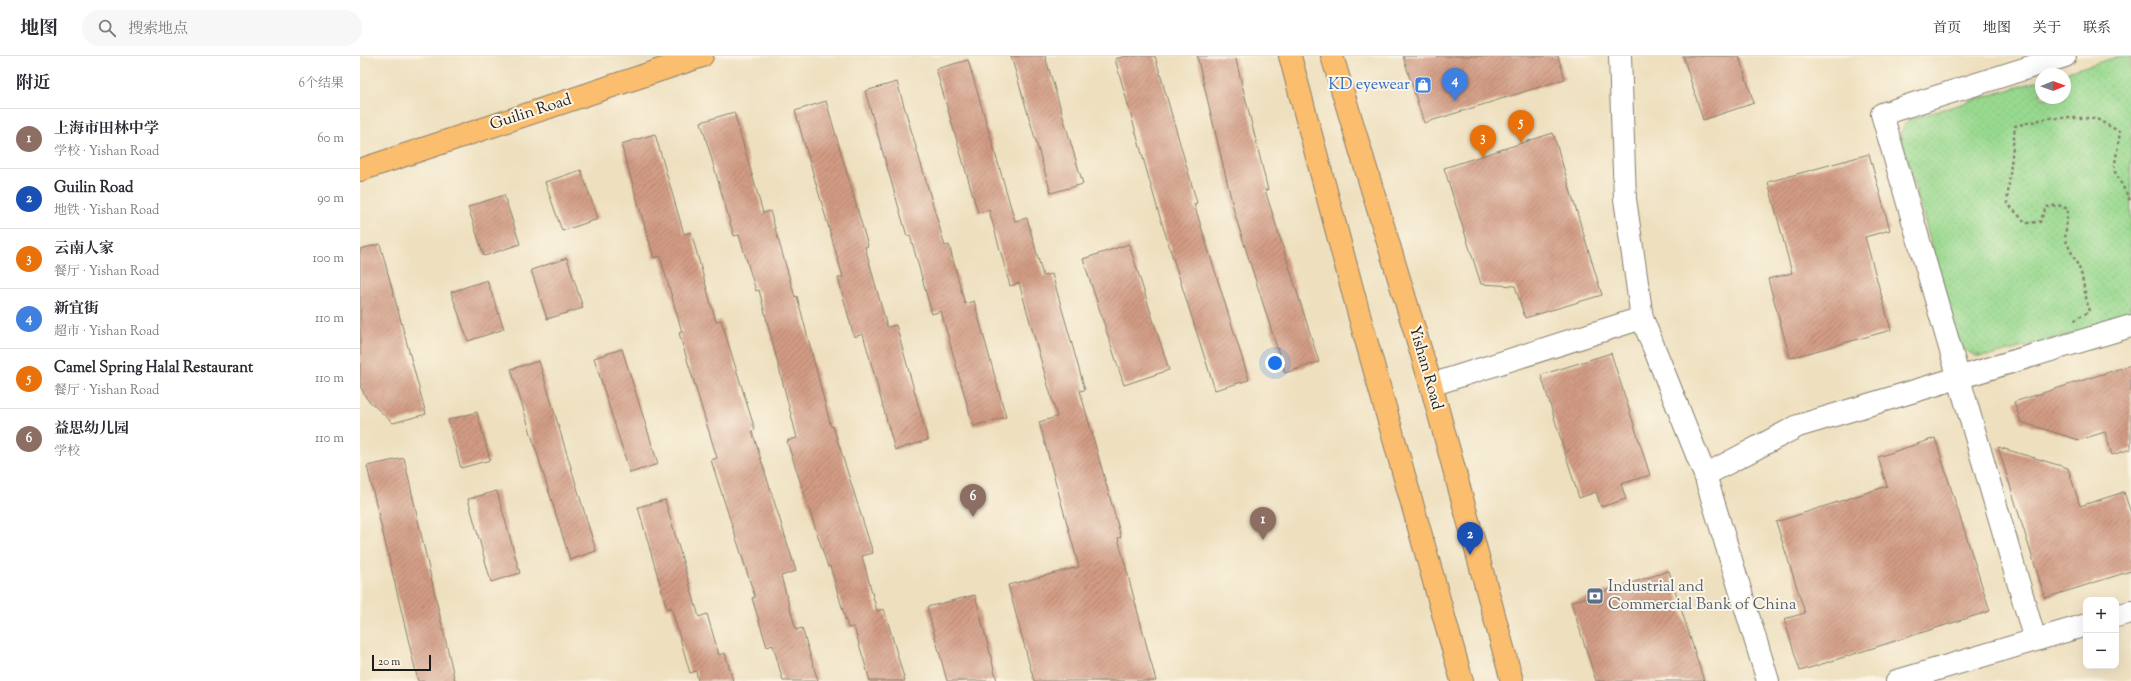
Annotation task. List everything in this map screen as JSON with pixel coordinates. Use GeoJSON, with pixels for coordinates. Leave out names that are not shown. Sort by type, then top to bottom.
{"type":"FeatureCollection","features":[{"type":"Feature","properties":{"kind":"main road","name":"Guilin Road"},"geometry":{"type":"LineString","coordinates":[[360,170],[702,56]]}},
{"type":"Feature","properties":{"kind":"main road"},"geometry":{"type":"LineString","coordinates":[[1290,56],[1360,322],[1462,681]]}},
{"type":"Feature","properties":{"kind":"main road","name":"Yishan Road"},"geometry":{"type":"LineString","coordinates":[[1332,56],[1431,385],[1512,681]]}},
{"type":"Feature","properties":{"kind":"lane"},"geometry":{"type":"LineString","coordinates":[[1620,56],[1625,199],[1642,318],[1705,475],[1768,681]]}},
{"type":"Feature","properties":{"kind":"lane"},"geometry":{"type":"LineString","coordinates":[[2035,640],[1882,114],[2066,56]]}},
{"type":"Feature","properties":{"kind":"lane"},"geometry":{"type":"LineString","coordinates":[[1431,385],[1642,318]]}},
{"type":"Feature","properties":{"kind":"lane"},"geometry":{"type":"LineString","coordinates":[[1705,475],[1798,426],[2131,326]]}},
{"type":"Feature","properties":{"kind":"lane"},"geometry":{"type":"LineString","coordinates":[[2119,615],[2131,612]]}},
{"type":"Feature","properties":{"kind":"lane"},"geometry":{"type":"LineString","coordinates":[[1897,681],[2083,626]]}},
{"type":"Feature","properties":{"kind":"path"},"geometry":{"type":"LineString","coordinates":[[2060,347],[2077,318],[2089,312],[2081,272],[2065,240],[2068,209],[2058,205],[2046,207],[2040,222],[2026,223],[2007,203],[2015,126],[2048,118],[2095,118],[2120,132],[2114,170],[2131,202]]}},
{"type":"Feature","properties":{"kind":"green space"},"geometry":{"type":"Polygon","coordinates":[[[2120,56],[2131,57],[2131,318],[1990,356],[1976,356],[1960,347],[1900,133],[1908,120],[2035,82],[2035,104],[2071,104],[2071,71],[2120,56]]]}},
{"type":"Feature","properties":{"kind":"building"},"geometry":{"type":"Polygon","coordinates":[[[1011,56],[1045,56],[1083,184],[1051,193],[1011,56]]]}},
{"type":"Feature","properties":{"kind":"building"},"geometry":{"type":"Polygon","coordinates":[[[1126,56],[1155,56],[1197,203],[1194,204],[1249,380],[1215,390],[1159,214],[1115,59],[1126,56]]]}},
{"type":"Feature","properties":{"kind":"building"},"geometry":{"type":"Polygon","coordinates":[[[1197,56],[1235,56],[1268,190],[1265,190],[1319,362],[1285,373],[1235,215],[1197,56]]]}},
{"type":"Feature","properties":{"kind":"building"},"geometry":{"type":"Polygon","coordinates":[[[1403,56],[1558,56],[1565,79],[1424,123],[1403,56]]]}},
{"type":"Feature","properties":{"kind":"building"},"geometry":{"type":"Polygon","coordinates":[[[1683,56],[1739,56],[1754,103],[1703,120],[1683,56]]]}},
{"type":"Feature","properties":{"kind":"building"},"geometry":{"type":"Polygon","coordinates":[[[968,60],[1015,221],[1027,218],[1043,276],[1052,274],[1085,390],[1080,391],[1121,537],[1118,538],[1156,681],[1034,681],[1008,585],[1079,567],[1039,422],[1057,417],[1019,283],[1010,286],[989,210],[978,213],[936,69],[968,60]]]}},
{"type":"Feature","properties":{"kind":"building"},"geometry":{"type":"Polygon","coordinates":[[[897,82],[945,246],[949,245],[965,304],[974,301],[1006,417],[973,426],[941,311],[932,314],[910,235],[907,236],[865,91],[897,82]]]}},
{"type":"Feature","properties":{"kind":"building"},"geometry":{"type":"Polygon","coordinates":[[[826,101],[868,246],[865,247],[887,327],[896,325],[928,440],[895,450],[863,334],[854,337],[838,278],[843,277],[795,111],[826,101]]]}},
{"type":"Feature","properties":{"kind":"building"},"geometry":{"type":"Polygon","coordinates":[[[734,112],[763,213],[770,211],[795,297],[797,296],[831,427],[833,426],[873,553],[862,556],[877,611],[884,609],[905,681],[870,681],[854,627],[848,628],[830,566],[828,567],[787,441],[797,438],[759,290],[756,291],[739,235],[734,236],[701,122],[734,112]]]}},
{"type":"Feature","properties":{"kind":"building"},"geometry":{"type":"Polygon","coordinates":[[[1553,133],[1602,295],[1525,318],[1515,286],[1481,284],[1444,168],[1553,133]]]}},
{"type":"Feature","properties":{"kind":"building"},"geometry":{"type":"Polygon","coordinates":[[[655,134],[684,234],[691,232],[716,322],[721,320],[755,430],[752,431],[796,571],[781,576],[796,630],[802,628],[818,681],[783,681],[773,645],[767,647],[752,598],[755,597],[711,460],[717,458],[679,333],[682,332],[660,256],[654,258],[621,144],[655,134]]]}},
{"type":"Feature","properties":{"kind":"building"},"geometry":{"type":"Polygon","coordinates":[[[1869,154],[1890,230],[1865,237],[1891,330],[1790,358],[1768,279],[1792,273],[1768,182],[1869,154]]]}},
{"type":"Feature","properties":{"kind":"building"},"geometry":{"type":"Polygon","coordinates":[[[581,170],[598,219],[562,231],[545,182],[581,170]]]}},
{"type":"Feature","properties":{"kind":"building"},"geometry":{"type":"Polygon","coordinates":[[[504,195],[520,244],[484,256],[468,207],[504,195]]]}},
{"type":"Feature","properties":{"kind":"building"},"geometry":{"type":"Polygon","coordinates":[[[380,244],[426,414],[393,423],[367,399],[360,386],[360,249],[380,244]]]}},
{"type":"Feature","properties":{"kind":"building"},"geometry":{"type":"Polygon","coordinates":[[[1129,244],[1169,370],[1124,385],[1083,259],[1129,244]]]}},
{"type":"Feature","properties":{"kind":"building"},"geometry":{"type":"Polygon","coordinates":[[[567,258],[583,308],[547,319],[531,270],[567,258]]]}},
{"type":"Feature","properties":{"kind":"building"},"geometry":{"type":"Polygon","coordinates":[[[487,280],[504,329],[468,341],[451,292],[487,280]]]}},
{"type":"Feature","properties":{"kind":"building"},"geometry":{"type":"Polygon","coordinates":[[[622,349],[658,464],[630,473],[594,358],[622,349]]]}},
{"type":"Feature","properties":{"kind":"building"},"geometry":{"type":"Polygon","coordinates":[[[1611,353],[1650,475],[1621,484],[1626,499],[1601,507],[1596,492],[1579,498],[1541,375],[1611,353]]]}},
{"type":"Feature","properties":{"kind":"building"},"geometry":{"type":"Polygon","coordinates":[[[539,361],[596,551],[570,560],[511,369],[539,361]]]}},
{"type":"Feature","properties":{"kind":"building"},"geometry":{"type":"Polygon","coordinates":[[[2131,365],[2131,449],[2112,455],[2105,432],[2079,440],[2021,422],[2014,402],[2131,365]]]}},
{"type":"Feature","properties":{"kind":"building"},"geometry":{"type":"Polygon","coordinates":[[[477,412],[490,460],[461,468],[448,420],[477,412]]]}},
{"type":"Feature","properties":{"kind":"building"},"geometry":{"type":"Polygon","coordinates":[[[1935,438],[1990,611],[1800,671],[1784,619],[1805,613],[1776,522],[1887,486],[1878,457],[1935,438]]]}},
{"type":"Feature","properties":{"kind":"building"},"geometry":{"type":"Polygon","coordinates":[[[1998,447],[2068,468],[2080,506],[2124,492],[2131,513],[2131,571],[2045,598],[1998,447]]]}},
{"type":"Feature","properties":{"kind":"building"},"geometry":{"type":"Polygon","coordinates":[[[404,458],[455,681],[418,681],[367,466],[404,458]]]}},
{"type":"Feature","properties":{"kind":"building"},"geometry":{"type":"Polygon","coordinates":[[[497,491],[520,573],[491,582],[468,499],[497,491]]]}},
{"type":"Feature","properties":{"kind":"building"},"geometry":{"type":"Polygon","coordinates":[[[665,500],[699,617],[707,614],[719,655],[725,653],[733,681],[698,681],[696,671],[690,673],[671,607],[667,609],[638,507],[665,500]]]}},
{"type":"Feature","properties":{"kind":"building"},"geometry":{"type":"Polygon","coordinates":[[[1669,571],[1704,681],[1596,681],[1571,602],[1669,571]]]}},
{"type":"Feature","properties":{"kind":"building"},"geometry":{"type":"Polygon","coordinates":[[[975,595],[997,681],[947,681],[927,607],[975,595]]]}},
{"type":"Feature","properties":{"kind":"place","name":"KD eyewear"},"geometry":{"type":"Point","coordinates":[1423,85]}},
{"type":"Feature","properties":{"kind":"place","name":"新宜街"},"geometry":{"type":"Point","coordinates":[1455,101]}},
{"type":"Feature","properties":{"kind":"place","name":"Camel Spring Halal Restaurant"},"geometry":{"type":"Point","coordinates":[1521,143]}},
{"type":"Feature","properties":{"kind":"place","name":"云南人家"},"geometry":{"type":"Point","coordinates":[1483,158]}},
{"type":"Feature","properties":{"kind":"place","name":"益思幼儿园"},"geometry":{"type":"Point","coordinates":[973,517]}},
{"type":"Feature","properties":{"kind":"place","name":"上海市田林中学"},"geometry":{"type":"Point","coordinates":[1263,540]}},
{"type":"Feature","properties":{"kind":"place","name":"Guilin Road"},"geometry":{"type":"Point","coordinates":[1470,555]}},
{"type":"Feature","properties":{"kind":"place","name":"Industrial and Commercial Bank of China"},"geometry":{"type":"Point","coordinates":[1595,596]}}]}
